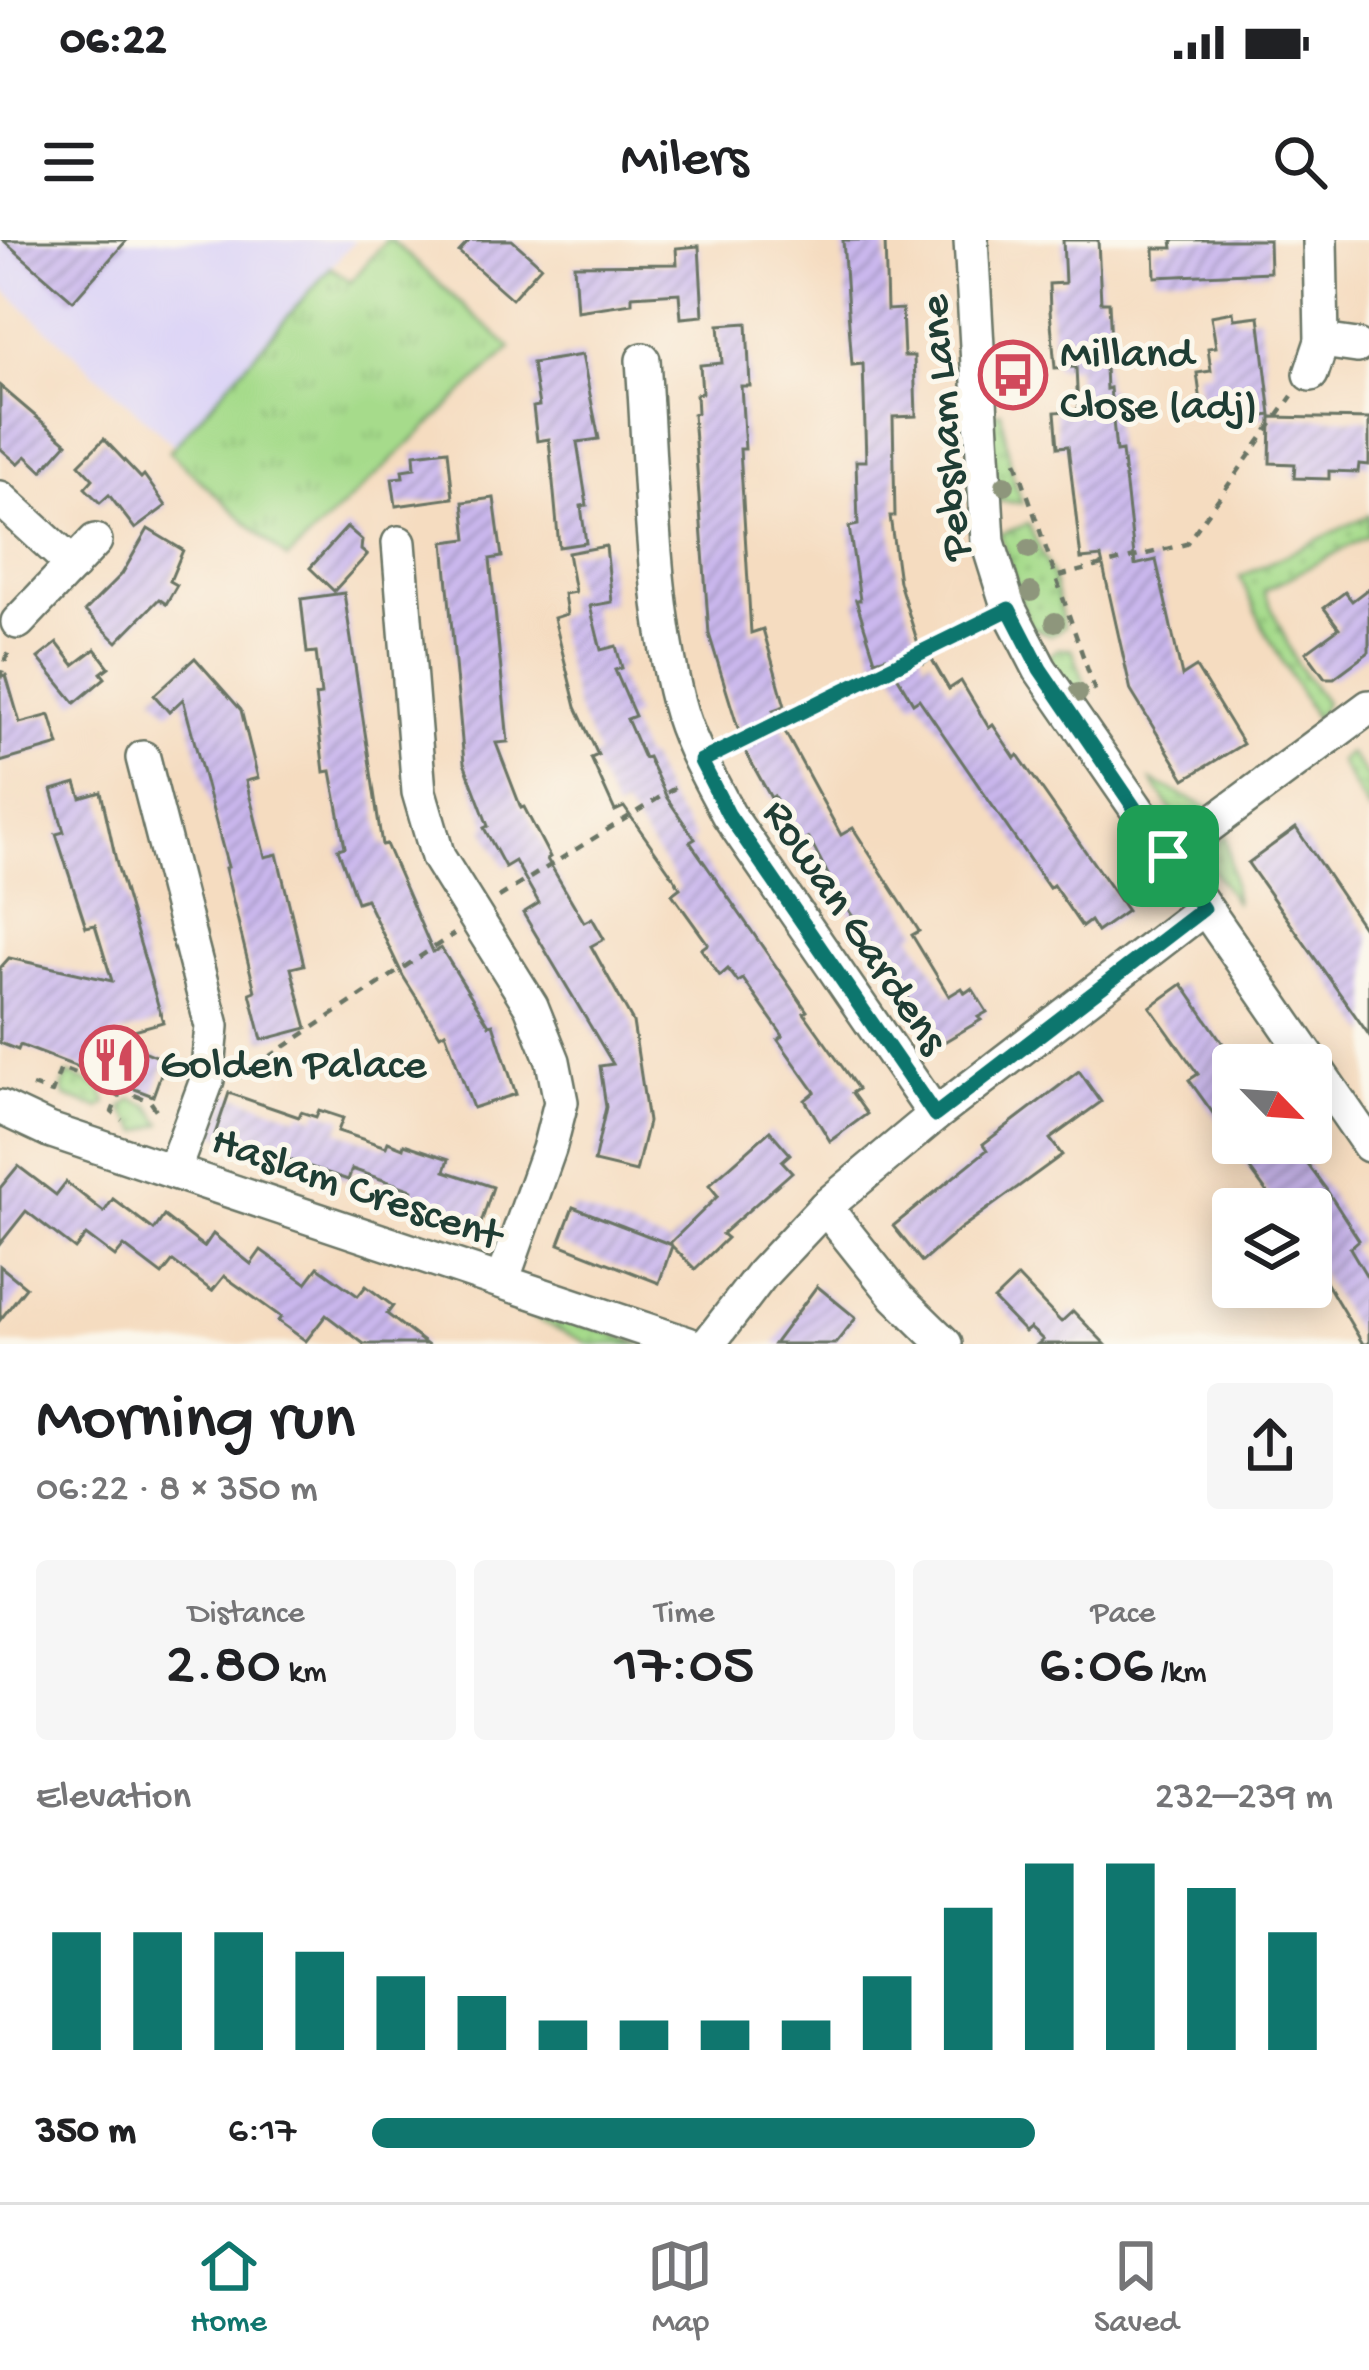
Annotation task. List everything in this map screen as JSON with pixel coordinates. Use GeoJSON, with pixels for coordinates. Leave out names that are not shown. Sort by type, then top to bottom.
{"type":"FeatureCollection","features":[{"type":"Feature","properties":{"kind":"street","name":"Pebsham Lane"},"geometry":{"type":"LineString","coordinates":[[971,240],[988,542],[1009,609],[1040,669],[1369,1145]]}},
{"type":"Feature","properties":{"kind":"street"},"geometry":{"type":"LineString","coordinates":[[1311,374],[1322,340],[1320,240]]}},
{"type":"Feature","properties":{"kind":"street"},"geometry":{"type":"LineString","coordinates":[[1322,340],[1357,346]]}},
{"type":"Feature","properties":{"kind":"street","name":"Rowan Gardens"},"geometry":{"type":"LineString","coordinates":[[642,360],[662,603],[678,705],[728,814],[935,1115]]}},
{"type":"Feature","properties":{"kind":"street"},"geometry":{"type":"LineString","coordinates":[[0,498],[84,553],[18,622]]}},
{"type":"Feature","properties":{"kind":"street"},"geometry":{"type":"LineString","coordinates":[[399,543],[388,586],[419,793],[438,857],[531,1006],[553,1061],[561,1102],[502,1281]]}},
{"type":"Feature","properties":{"kind":"street"},"geometry":{"type":"LineString","coordinates":[[1168,856],[1369,707]]}},
{"type":"Feature","properties":{"kind":"street"},"geometry":{"type":"LineString","coordinates":[[156,772],[212,1026],[207,1080],[174,1169]]}},
{"type":"Feature","properties":{"kind":"street"},"geometry":{"type":"LineString","coordinates":[[708,1344],[762,1274],[825,1207],[935,1115],[1203,909]]}},
{"type":"Feature","properties":{"kind":"street","name":"Haslam Crescent"},"geometry":{"type":"LineString","coordinates":[[0,1107],[49,1130],[688,1344]]}},
{"type":"Feature","properties":{"kind":"street"},"geometry":{"type":"LineString","coordinates":[[825,1207],[896,1296],[945,1344]]}},
{"type":"Feature","properties":{"kind":"path"},"geometry":{"type":"LineString","coordinates":[[1059,576],[1186,544],[1311,374]]}},
{"type":"Feature","properties":{"kind":"path"},"geometry":{"type":"LineString","coordinates":[[1016,456],[1019,477],[1059,576],[1101,706]]}},
{"type":"Feature","properties":{"kind":"path"},"geometry":{"type":"LineString","coordinates":[[207,1080],[231,1082],[458,931],[472,913],[687,780],[701,761],[1009,609]]}},
{"type":"Feature","properties":{"kind":"path"},"geometry":{"type":"LineString","coordinates":[[52,1094],[62,1068],[150,1101],[164,1123],[174,1169]]}},
{"type":"Feature","properties":{"kind":"path"},"geometry":{"type":"LineString","coordinates":[[112,1112],[121,1090]]}},
{"type":"Feature","properties":{"kind":"shaded area"},"geometry":{"type":"Polygon","coordinates":[[[0,240],[355,240],[331,267],[350,282],[391,240],[511,348],[287,559],[169,452],[174,445],[0,286],[0,240]]]}},
{"type":"Feature","properties":{"kind":"green space"},"geometry":{"type":"Polygon","coordinates":[[[386,240],[511,348],[287,559],[169,452],[331,267],[351,282],[386,240]]]}},
{"type":"Feature","properties":{"kind":"green space"},"geometry":{"type":"Polygon","coordinates":[[[1001,412],[1022,503],[996,501],[990,414],[1001,412]]]}},
{"type":"Feature","properties":{"kind":"green space"},"geometry":{"type":"Polygon","coordinates":[[[1369,515],[1369,535],[1264,591],[1297,664],[1325,702],[1317,722],[1240,577],[1369,515]]]}},
{"type":"Feature","properties":{"kind":"green space"},"geometry":{"type":"Polygon","coordinates":[[[1028,524],[1053,577],[1064,627],[1050,635],[1029,626],[1000,534],[1028,524]]]}},
{"type":"Feature","properties":{"kind":"green space"},"geometry":{"type":"Polygon","coordinates":[[[1058,649],[1072,649],[1089,694],[1077,706],[1048,657],[1058,649]]]}},
{"type":"Feature","properties":{"kind":"green space"},"geometry":{"type":"Polygon","coordinates":[[[1349,753],[1369,779],[1369,812],[1339,761],[1349,753]]]}},
{"type":"Feature","properties":{"kind":"green space"},"geometry":{"type":"Polygon","coordinates":[[[1152,781],[1209,808],[1192,820],[1178,821],[1152,781]]]}},
{"type":"Feature","properties":{"kind":"green space"},"geometry":{"type":"Polygon","coordinates":[[[1226,835],[1236,904],[1204,856],[1226,835]]]}},
{"type":"Feature","properties":{"kind":"green space"},"geometry":{"type":"Polygon","coordinates":[[[68,1074],[101,1088],[107,1103],[99,1108],[66,1097],[62,1089],[68,1074]]]}},
{"type":"Feature","properties":{"kind":"green space"},"geometry":{"type":"Polygon","coordinates":[[[132,1099],[150,1106],[162,1124],[140,1132],[121,1109],[132,1099]]]}},
{"type":"Feature","properties":{"kind":"green space"},"geometry":{"type":"Polygon","coordinates":[[[500,1295],[642,1344],[590,1344],[502,1303],[500,1295]]]}},
{"type":"Feature","properties":{"kind":"building"},"geometry":{"type":"Polygon","coordinates":[[[3,240],[127,240],[73,301],[3,240]]]}},
{"type":"Feature","properties":{"kind":"building"},"geometry":{"type":"Polygon","coordinates":[[[470,240],[512,240],[541,266],[512,299],[459,252],[470,240]]]}},
{"type":"Feature","properties":{"kind":"building"},"geometry":{"type":"Polygon","coordinates":[[[843,240],[885,240],[887,310],[902,309],[904,356],[914,356],[916,416],[893,417],[895,516],[890,516],[899,582],[924,663],[931,658],[949,689],[961,681],[989,728],[993,725],[1015,758],[1018,755],[1127,911],[1097,932],[1090,921],[1082,927],[1053,885],[1049,888],[919,699],[913,703],[886,657],[875,660],[856,600],[860,600],[849,527],[858,525],[856,461],[866,461],[863,364],[852,365],[843,240]]]}},
{"type":"Feature","properties":{"kind":"building"},"geometry":{"type":"Polygon","coordinates":[[[1063,240],[1098,240],[1101,302],[1109,302],[1106,389],[1110,388],[1116,452],[1122,451],[1135,565],[1156,560],[1182,676],[1196,667],[1243,744],[1185,779],[1131,691],[1101,557],[1081,559],[1068,446],[1058,447],[1055,412],[1078,410],[1076,367],[1055,368],[1049,284],[1065,283],[1063,240]]]}},
{"type":"Feature","properties":{"kind":"building"},"geometry":{"type":"Polygon","coordinates":[[[1172,240],[1269,240],[1270,272],[1155,277],[1154,248],[1173,248],[1172,240]]]}},
{"type":"Feature","properties":{"kind":"building"},"geometry":{"type":"Polygon","coordinates":[[[699,246],[703,316],[681,318],[679,293],[632,296],[632,303],[577,311],[574,265],[677,264],[676,248],[699,246]]]}},
{"type":"Feature","properties":{"kind":"building"},"geometry":{"type":"Polygon","coordinates":[[[1233,312],[1234,319],[1259,316],[1271,415],[1226,422],[1225,414],[1203,417],[1197,373],[1211,371],[1208,348],[1216,347],[1211,316],[1233,312]]]}},
{"type":"Feature","properties":{"kind":"building"},"geometry":{"type":"Polygon","coordinates":[[[747,323],[750,386],[741,386],[745,449],[740,449],[751,633],[763,629],[785,706],[773,710],[841,835],[853,828],[919,931],[912,935],[949,996],[972,988],[987,1012],[939,1045],[839,896],[809,838],[801,843],[774,796],[771,798],[745,751],[709,634],[693,414],[697,413],[696,394],[702,393],[700,365],[722,363],[719,325],[747,323]]]}},
{"type":"Feature","properties":{"kind":"building"},"geometry":{"type":"Polygon","coordinates":[[[582,355],[599,439],[577,442],[587,505],[581,506],[586,543],[559,547],[549,439],[537,441],[533,407],[539,406],[532,363],[582,355]]]}},
{"type":"Feature","properties":{"kind":"building"},"geometry":{"type":"Polygon","coordinates":[[[0,386],[67,443],[42,471],[26,456],[18,464],[0,448],[0,386]]]}},
{"type":"Feature","properties":{"kind":"building"},"geometry":{"type":"Polygon","coordinates":[[[1271,417],[1369,419],[1369,465],[1359,464],[1358,472],[1329,471],[1329,479],[1294,478],[1295,464],[1270,463],[1271,417]]]}},
{"type":"Feature","properties":{"kind":"building"},"geometry":{"type":"Polygon","coordinates":[[[104,439],[141,478],[144,475],[166,506],[135,529],[109,495],[100,503],[85,488],[93,479],[79,464],[104,439]]]}},
{"type":"Feature","properties":{"kind":"building"},"geometry":{"type":"Polygon","coordinates":[[[448,450],[453,498],[396,506],[392,478],[415,468],[414,454],[448,450]]]}},
{"type":"Feature","properties":{"kind":"building"},"geometry":{"type":"Polygon","coordinates":[[[494,498],[502,557],[490,559],[508,742],[496,743],[547,859],[584,922],[592,918],[604,939],[591,946],[633,1022],[648,1122],[636,1172],[594,1162],[606,1107],[600,1066],[613,1064],[523,913],[539,903],[515,861],[505,867],[484,828],[488,826],[464,763],[444,542],[467,539],[463,502],[494,498]]]}},
{"type":"Feature","properties":{"kind":"building"},"geometry":{"type":"Polygon","coordinates":[[[347,527],[362,540],[361,550],[367,555],[334,591],[310,568],[347,527]]]}},
{"type":"Feature","properties":{"kind":"building"},"geometry":{"type":"Polygon","coordinates":[[[148,529],[183,550],[170,581],[177,585],[166,604],[159,599],[117,642],[85,611],[122,574],[148,529]]]}},
{"type":"Feature","properties":{"kind":"building"},"geometry":{"type":"Polygon","coordinates":[[[606,546],[612,602],[590,606],[601,650],[616,646],[622,668],[615,670],[635,716],[627,719],[644,758],[648,757],[667,798],[695,839],[690,842],[858,1089],[852,1093],[867,1114],[830,1141],[805,1100],[815,1092],[778,1040],[783,1036],[743,979],[738,982],[728,969],[720,976],[701,949],[708,944],[672,894],[680,888],[624,807],[615,811],[591,758],[598,755],[576,707],[554,618],[567,614],[564,594],[575,592],[568,553],[606,546]]]}},
{"type":"Feature","properties":{"kind":"building"},"geometry":{"type":"Polygon","coordinates":[[[1369,588],[1369,652],[1334,678],[1325,678],[1306,652],[1339,628],[1324,608],[1345,592],[1352,601],[1369,588]]]}},
{"type":"Feature","properties":{"kind":"building"},"geometry":{"type":"Polygon","coordinates":[[[344,593],[382,845],[386,844],[433,952],[441,948],[489,1025],[493,1024],[516,1094],[473,1108],[445,1032],[440,1035],[403,976],[366,899],[357,902],[338,849],[345,847],[331,771],[324,772],[315,696],[321,695],[316,652],[307,653],[301,599],[344,593]]]}},
{"type":"Feature","properties":{"kind":"building"},"geometry":{"type":"Polygon","coordinates":[[[57,643],[74,665],[95,649],[109,667],[101,673],[105,678],[75,703],[38,658],[57,643]]]}},
{"type":"Feature","properties":{"kind":"building"},"geometry":{"type":"Polygon","coordinates":[[[195,658],[241,710],[258,778],[246,781],[265,857],[277,854],[304,965],[291,968],[307,1028],[262,1040],[228,867],[183,699],[169,712],[154,695],[195,658]]]}},
{"type":"Feature","properties":{"kind":"building"},"geometry":{"type":"Polygon","coordinates":[[[6,675],[20,723],[50,715],[59,745],[0,762],[0,676],[6,675]]]}},
{"type":"Feature","properties":{"kind":"building"},"geometry":{"type":"Polygon","coordinates":[[[76,783],[81,798],[101,792],[163,1022],[109,1037],[166,1060],[153,1096],[20,1045],[18,1050],[0,1043],[0,968],[9,958],[112,981],[95,925],[86,927],[56,834],[64,832],[52,790],[76,783]]]}},
{"type":"Feature","properties":{"kind":"building"},"geometry":{"type":"Polygon","coordinates":[[[1296,828],[1369,936],[1369,1035],[1248,863],[1296,828]]]}},
{"type":"Feature","properties":{"kind":"building"},"geometry":{"type":"Polygon","coordinates":[[[1182,984],[1223,1044],[1212,1044],[1212,1112],[1189,1080],[1198,1074],[1150,1007],[1182,984]]]}},
{"type":"Feature","properties":{"kind":"building"},"geometry":{"type":"Polygon","coordinates":[[[1079,1071],[1101,1102],[1050,1139],[1062,1155],[922,1262],[893,1226],[987,1150],[983,1144],[1079,1071]]]}},
{"type":"Feature","properties":{"kind":"building"},"geometry":{"type":"Polygon","coordinates":[[[229,1093],[299,1117],[301,1112],[316,1117],[319,1110],[343,1118],[338,1131],[386,1147],[388,1142],[403,1148],[404,1144],[449,1159],[445,1171],[493,1187],[480,1226],[409,1201],[412,1190],[352,1169],[348,1180],[215,1134],[229,1093]]]}},
{"type":"Feature","properties":{"kind":"building"},"geometry":{"type":"Polygon","coordinates":[[[770,1131],[790,1154],[782,1161],[792,1172],[722,1234],[727,1238],[695,1269],[672,1246],[659,1283],[559,1244],[573,1207],[672,1245],[718,1196],[709,1185],[770,1131]]]}},
{"type":"Feature","properties":{"kind":"building"},"geometry":{"type":"Polygon","coordinates":[[[1246,1164],[1308,1164],[1325,1188],[1264,1188],[1246,1164]]]}},
{"type":"Feature","properties":{"kind":"building"},"geometry":{"type":"Polygon","coordinates":[[[18,1166],[56,1195],[66,1182],[104,1212],[113,1199],[154,1230],[164,1216],[204,1247],[213,1234],[251,1264],[261,1250],[306,1283],[318,1267],[358,1296],[366,1286],[393,1306],[387,1314],[426,1344],[364,1344],[326,1315],[306,1341],[224,1276],[212,1291],[173,1261],[162,1275],[124,1246],[115,1257],[86,1235],[75,1249],[26,1211],[0,1244],[0,1188],[18,1166]]]}},
{"type":"Feature","properties":{"kind":"building"},"geometry":{"type":"Polygon","coordinates":[[[1332,1198],[1359,1240],[1350,1248],[1369,1280],[1369,1344],[1363,1344],[1332,1292],[1332,1198]]]}},
{"type":"Feature","properties":{"kind":"building"},"geometry":{"type":"Polygon","coordinates":[[[0,1266],[26,1287],[0,1320],[0,1266]]]}},
{"type":"Feature","properties":{"kind":"building"},"geometry":{"type":"Polygon","coordinates":[[[1018,1277],[1061,1322],[1073,1311],[1105,1344],[1038,1344],[1043,1340],[1030,1328],[1025,1332],[994,1300],[1018,1277]]]}},
{"type":"Feature","properties":{"kind":"building"},"geometry":{"type":"Polygon","coordinates":[[[817,1286],[856,1318],[835,1344],[774,1344],[817,1286]]]}},
{"type":"Feature","properties":{"kind":"place","name":"Milland Close (adj)"},"geometry":{"type":"Point","coordinates":[1013,375]}},
{"type":"Feature","properties":{"kind":"place","name":"Golden Palace"},"geometry":{"type":"Point","coordinates":[114,1060]}},
{"type":"Feature","properties":{"kind":"route"},"geometry":{"type":"LineString","coordinates":[[1009,609],[1040,669],[1168,856],[1203,909],[935,1115],[728,814],[701,761],[1009,609]]}}]}
